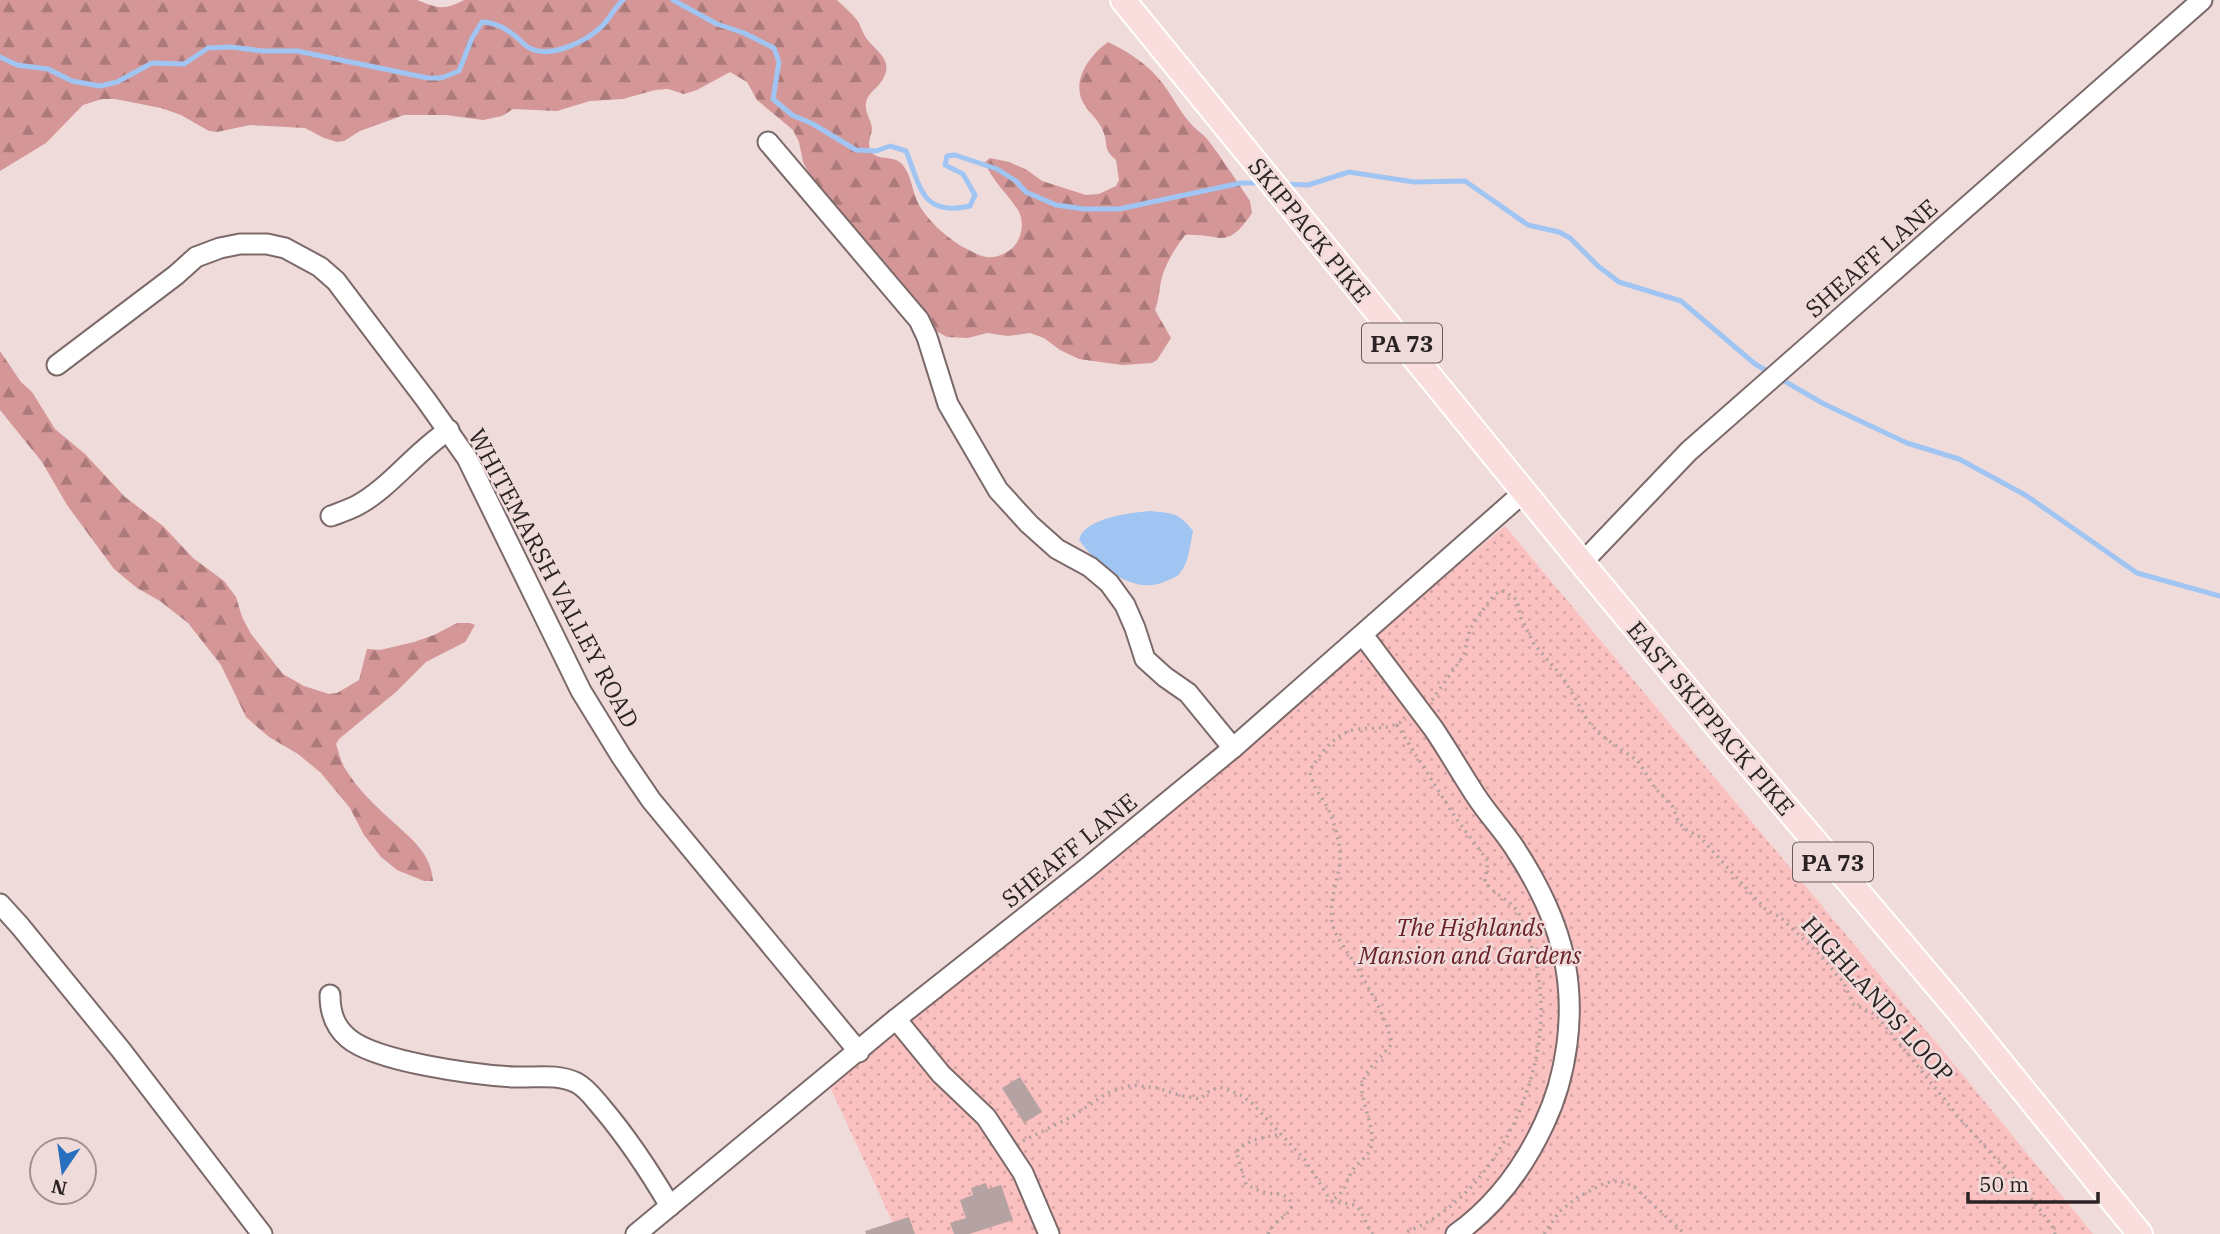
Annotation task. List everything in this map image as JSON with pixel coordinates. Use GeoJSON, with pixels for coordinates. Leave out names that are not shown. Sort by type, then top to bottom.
{"type":"FeatureCollection","features":[{"type":"Feature","properties":{"kind":"main road","name":"SKIPPACK PIKE"},"geometry":{"type":"LineString","coordinates":[[1123,0],[1524,492]]}},
{"type":"Feature","properties":{"kind":"main road","name":"EAST SKIPPACK PIKE"},"geometry":{"type":"LineString","coordinates":[[1524,492],[1723,733],[1958,1010],[2140,1234]]}},
{"type":"Feature","properties":{"kind":"street","name":"SHEAFF LANE"},"geometry":{"type":"LineString","coordinates":[[1582,563],[1689,451],[2202,0]]}},
{"type":"Feature","properties":{"kind":"street"},"geometry":{"type":"LineString","coordinates":[[768,142],[919,320],[948,404],[998,490],[1029,524],[1057,549],[1090,567],[1109,583],[1130,617],[1145,659],[1188,693],[1233,748]]}},
{"type":"Feature","properties":{"kind":"street","name":"WHITEMARSH VALLEY ROAD"},"geometry":{"type":"LineString","coordinates":[[57,365],[196,257],[220,248],[240,244],[267,244],[285,248],[303,257],[336,281],[449,430],[467,458],[581,691],[621,756],[651,800],[859,1052]]}},
{"type":"Feature","properties":{"kind":"street"},"geometry":{"type":"LineString","coordinates":[[331,516],[358,506],[449,430]]}},
{"type":"Feature","properties":{"kind":"street","name":"SHEAFF LANE"},"geometry":{"type":"LineString","coordinates":[[636,1234],[896,1019],[1078,876],[1233,748],[1524,492]]}},
{"type":"Feature","properties":{"kind":"street"},"geometry":{"type":"LineString","coordinates":[[1363,635],[1515,848],[1537,888],[1565,962],[1568,989],[1565,1054],[1560,1082],[1550,1111],[1536,1142],[1504,1190],[1456,1234]]}},
{"type":"Feature","properties":{"kind":"street"},"geometry":{"type":"LineString","coordinates":[[0,904],[121,1050],[262,1234]]}},
{"type":"Feature","properties":{"kind":"street"},"geometry":{"type":"LineString","coordinates":[[330,995],[330,1009],[336,1025],[359,1045],[383,1055],[408,1062],[504,1076],[549,1075],[579,1084],[625,1135],[670,1206]]}},
{"type":"Feature","properties":{"kind":"street"},"geometry":{"type":"LineString","coordinates":[[896,1019],[941,1074],[986,1117],[1023,1173],[1049,1234]]}},
{"type":"Feature","properties":{"kind":"path","name":"HIGHLANDS LOOP"},"geometry":{"type":"LineString","coordinates":[[1331,1201],[1341,1195],[1353,1169],[1370,1149],[1371,1138],[1362,1083],[1372,1064],[1386,1053],[1392,1042],[1377,1000],[1334,928],[1331,904],[1341,862],[1339,843],[1328,808],[1314,785],[1310,771],[1335,738],[1352,730],[1388,729],[1433,699],[1464,655],[1470,629],[1490,600],[1504,590],[1517,600],[1521,618],[1534,644],[1564,679],[1598,733],[1639,761],[1655,788],[1673,807],[1678,821],[1685,829],[1700,837],[1766,910],[1779,916],[1797,931],[1844,983],[1853,1004],[1876,1016],[1962,1121],[2024,1190],[2052,1226],[2055,1234]]}},
{"type":"Feature","properties":{"kind":"path"},"geometry":{"type":"LineString","coordinates":[[1397,725],[1455,817],[1488,860],[1485,881],[1495,894],[1508,901],[1520,915],[1532,947],[1541,999],[1541,1020],[1526,1094],[1499,1152],[1477,1181],[1455,1203],[1433,1220],[1401,1234]]}},
{"type":"Feature","properties":{"kind":"path"},"geometry":{"type":"LineString","coordinates":[[1008,1148],[1052,1128],[1107,1093],[1132,1085],[1157,1087],[1179,1096],[1200,1099],[1208,1091],[1219,1087],[1252,1102],[1305,1160],[1331,1201],[1358,1208],[1367,1228],[1373,1234]]}},
{"type":"Feature","properties":{"kind":"path"},"geometry":{"type":"LineString","coordinates":[[1268,1234],[1270,1227],[1291,1210],[1292,1204],[1289,1197],[1255,1190],[1245,1184],[1236,1152],[1243,1144],[1258,1138],[1282,1134]]}},
{"type":"Feature","properties":{"kind":"path"},"geometry":{"type":"LineString","coordinates":[[1544,1234],[1559,1212],[1578,1197],[1605,1184],[1619,1181],[1633,1186],[1685,1234]]}},
{"type":"Feature","properties":{"kind":"green space"},"geometry":{"type":"Polygon","coordinates":[[[0,0],[417,0],[440,7],[451,6],[464,0],[837,0],[857,20],[866,38],[885,60],[886,71],[882,81],[866,102],[872,128],[870,150],[877,156],[902,164],[919,205],[943,232],[969,250],[990,257],[1007,252],[1016,244],[1022,221],[1018,210],[988,169],[985,162],[990,158],[1009,162],[1042,181],[1086,195],[1099,194],[1116,186],[1119,180],[1116,160],[1107,149],[1101,127],[1084,104],[1079,86],[1089,61],[1108,42],[1138,60],[1157,77],[1187,119],[1224,161],[1250,201],[1252,213],[1236,233],[1229,237],[1185,235],[1179,243],[1164,271],[1155,310],[1171,338],[1157,360],[1152,363],[1122,365],[1079,359],[1044,338],[1030,333],[947,337],[936,331],[816,186],[803,162],[799,142],[793,130],[757,100],[747,82],[730,72],[684,94],[668,89],[655,90],[623,99],[590,101],[557,111],[513,109],[502,116],[483,120],[446,115],[404,115],[337,142],[305,128],[250,125],[217,132],[209,131],[181,115],[161,108],[102,99],[83,105],[46,143],[0,171],[0,0]]]}},
{"type":"Feature","properties":{"kind":"green space"},"geometry":{"type":"Polygon","coordinates":[[[0,351],[21,382],[32,392],[55,429],[85,454],[125,497],[163,526],[193,558],[224,581],[236,597],[251,634],[283,674],[304,686],[329,694],[337,693],[359,680],[367,649],[380,650],[414,642],[457,623],[475,625],[465,642],[426,662],[336,744],[343,764],[356,784],[424,854],[433,881],[424,881],[397,870],[381,857],[364,835],[350,808],[321,773],[298,754],[269,737],[246,717],[221,665],[188,623],[114,569],[67,505],[42,462],[0,410],[0,351]]]}},
{"type":"Feature","properties":{"kind":"green space","name":"The Highlands Mansion and Gardens"},"geometry":{"type":"Polygon","coordinates":[[[1505,526],[2093,1234],[898,1234],[830,1087],[1224,764],[1505,526]]]}},
{"type":"Feature","properties":{"kind":"water"},"geometry":{"type":"Polygon","coordinates":[[[1149,511],[1174,515],[1193,531],[1183,569],[1170,579],[1154,585],[1129,582],[1106,568],[1079,540],[1089,526],[1098,522],[1119,515],[1149,511]]]}},
{"type":"Feature","properties":{"kind":"building"},"geometry":{"type":"Polygon","coordinates":[[[1020,1077],[1042,1112],[1024,1123],[1002,1088],[1020,1077]]]}},
{"type":"Feature","properties":{"kind":"building"},"geometry":{"type":"Polygon","coordinates":[[[986,1183],[988,1189],[1001,1185],[1013,1220],[969,1234],[954,1234],[950,1223],[966,1218],[960,1200],[973,1195],[971,1188],[986,1183]]]}},
{"type":"Feature","properties":{"kind":"building"},"geometry":{"type":"Polygon","coordinates":[[[909,1217],[915,1234],[866,1234],[865,1231],[909,1217]]]}},
{"type":"Feature","properties":{"kind":"waterway"},"geometry":{"type":"LineString","coordinates":[[0,57],[17,65],[48,69],[72,81],[100,86],[117,82],[152,63],[184,64],[208,48],[231,47],[297,51],[428,78],[441,78],[459,71],[472,38],[482,22],[505,29],[532,49],[554,51],[587,38],[606,22],[623,0]]}},
{"type":"Feature","properties":{"kind":"waterway"},"geometry":{"type":"LineString","coordinates":[[673,0],[717,24],[744,33],[774,48],[779,62],[773,99],[792,115],[813,124],[856,150],[876,151],[890,146],[906,151],[925,196],[941,207],[970,206],[975,195],[963,174],[945,165],[947,156],[955,155],[997,169],[1016,181],[1026,192],[1056,205],[1084,209],[1119,209],[1241,183],[1263,183]]}},
{"type":"Feature","properties":{"kind":"waterway"},"geometry":{"type":"LineString","coordinates":[[1283,184],[1308,185],[1349,172],[1414,182],[1465,181],[1528,225],[1559,232],[1570,238],[1598,266],[1619,282],[1681,301],[1755,364],[1824,404],[1907,443],[1959,459],[2027,496],[2137,573],[2220,596]]}}]}
